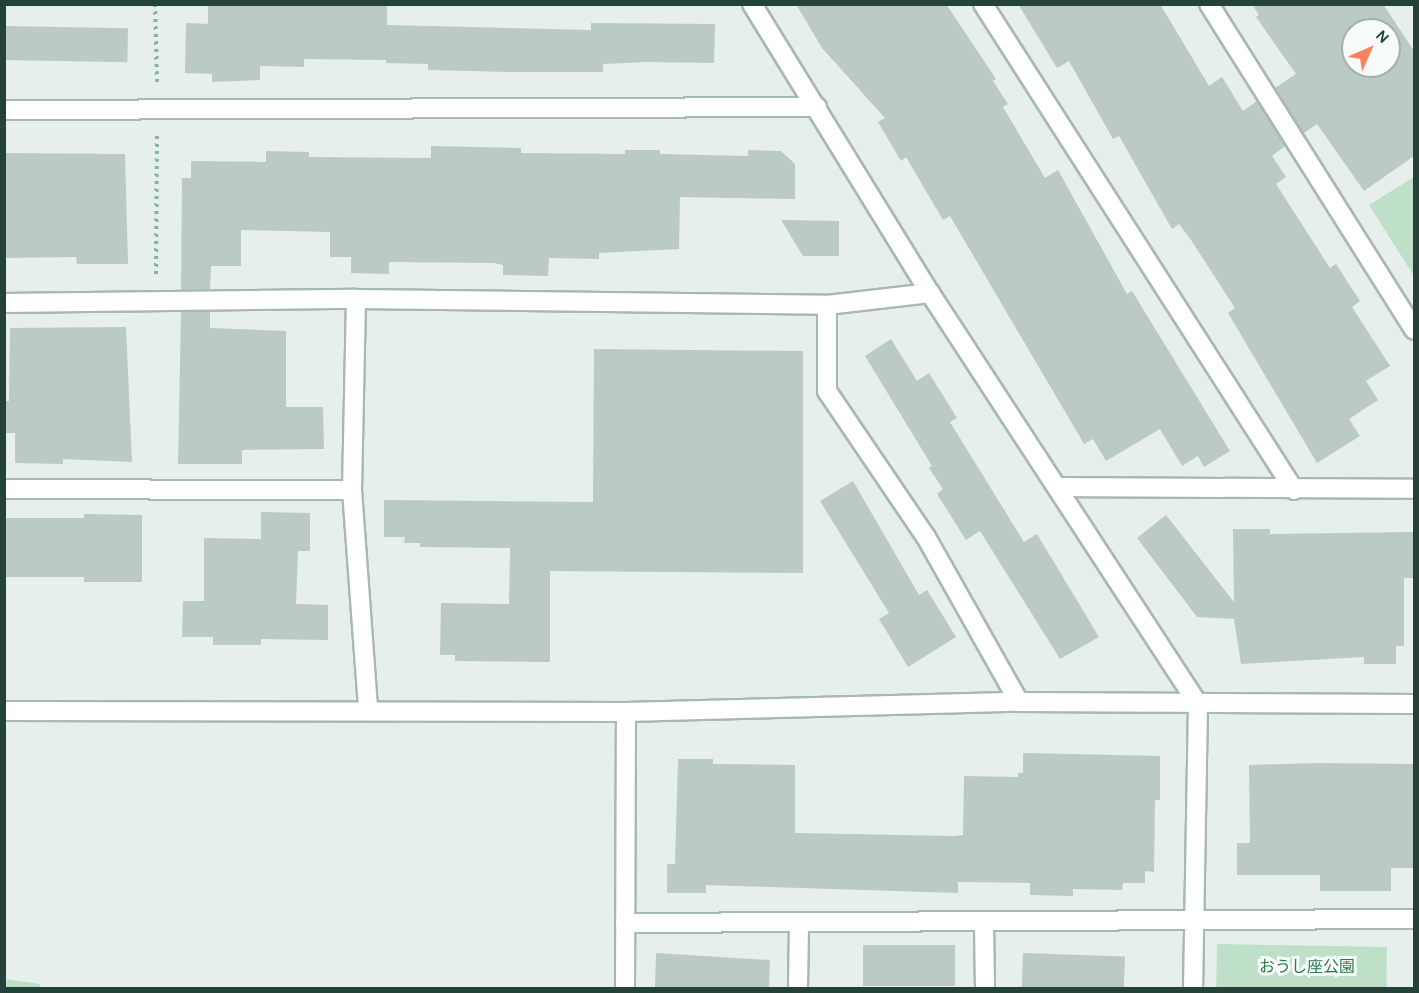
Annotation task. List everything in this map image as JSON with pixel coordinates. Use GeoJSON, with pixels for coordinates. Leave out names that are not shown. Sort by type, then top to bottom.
{"type":"FeatureCollection","features":[{"type":"Feature","properties":{"kind":"street"},"geometry":{"type":"LineString","coordinates":[[753,4],[930,293],[1198,704],[1194,988]]}},
{"type":"Feature","properties":{"kind":"street"},"geometry":{"type":"LineString","coordinates":[[983,4],[1294,490]]}},
{"type":"Feature","properties":{"kind":"street"},"geometry":{"type":"LineString","coordinates":[[1209,4],[1414,330]]}},
{"type":"Feature","properties":{"kind":"street"},"geometry":{"type":"LineString","coordinates":[[4,110],[817,107]]}},
{"type":"Feature","properties":{"kind":"street"},"geometry":{"type":"LineString","coordinates":[[4,303],[356,298],[827,305],[930,293]]}},
{"type":"Feature","properties":{"kind":"street"},"geometry":{"type":"LineString","coordinates":[[356,298],[352,490],[368,709]]}},
{"type":"Feature","properties":{"kind":"street"},"geometry":{"type":"LineString","coordinates":[[827,305],[827,391],[926,537],[1019,702]]}},
{"type":"Feature","properties":{"kind":"street"},"geometry":{"type":"LineString","coordinates":[[1057,487],[1414,489]]}},
{"type":"Feature","properties":{"kind":"street"},"geometry":{"type":"LineString","coordinates":[[4,489],[352,490]]}},
{"type":"Feature","properties":{"kind":"street"},"geometry":{"type":"LineString","coordinates":[[4,711],[368,709],[626,712],[1019,702],[1414,704]]}},
{"type":"Feature","properties":{"kind":"street"},"geometry":{"type":"LineString","coordinates":[[626,712],[626,988]]}},
{"type":"Feature","properties":{"kind":"street"},"geometry":{"type":"LineString","coordinates":[[625,923],[984,924],[1194,919],[1414,919]]}},
{"type":"Feature","properties":{"kind":"street"},"geometry":{"type":"LineString","coordinates":[[798,988],[799,924]]}},
{"type":"Feature","properties":{"kind":"street"},"geometry":{"type":"LineString","coordinates":[[984,924],[985,988]]}},
{"type":"Feature","properties":{"kind":"path"},"geometry":{"type":"LineString","coordinates":[[155,4],[158,110],[156,301]]}},
{"type":"Feature","properties":{"kind":"green space"},"geometry":{"type":"Polygon","coordinates":[[[1414,177],[1414,276],[1369,205],[1414,177]]]}},
{"type":"Feature","properties":{"kind":"green space","name":"おうし座公園"},"geometry":{"type":"Polygon","coordinates":[[[1217,944],[1387,947],[1386,988],[1216,988],[1217,944]]]}},
{"type":"Feature","properties":{"kind":"green space"},"geometry":{"type":"Polygon","coordinates":[[[5,979],[40,984],[40,988],[5,988],[5,979]]]}},
{"type":"Feature","properties":{"kind":"building"},"geometry":{"type":"Polygon","coordinates":[[[208,4],[387,4],[387,25],[591,30],[591,23],[715,24],[714,63],[603,64],[603,72],[510,72],[428,70],[428,64],[386,63],[386,60],[304,59],[304,67],[260,66],[260,80],[212,82],[212,74],[185,73],[186,23],[208,24],[208,4]]]}},
{"type":"Feature","properties":{"kind":"building"},"geometry":{"type":"Polygon","coordinates":[[[796,4],[946,4],[996,79],[993,81],[1008,104],[1003,107],[1045,178],[1058,170],[1127,294],[1132,291],[1230,451],[1204,467],[1198,456],[1182,466],[1160,429],[1106,461],[1093,439],[1084,444],[950,216],[943,220],[906,157],[901,161],[878,122],[885,118],[822,48],[796,4]]]}},
{"type":"Feature","properties":{"kind":"building"},"geometry":{"type":"Polygon","coordinates":[[[1018,4],[1160,4],[1209,86],[1222,77],[1243,111],[1257,101],[1285,146],[1272,156],[1286,177],[1276,184],[1330,268],[1336,264],[1360,301],[1352,307],[1390,366],[1366,381],[1378,400],[1349,419],[1360,436],[1317,463],[1228,313],[1235,308],[1191,240],[1179,224],[1172,229],[1119,136],[1113,139],[1069,61],[1057,68],[1018,4]]]}},
{"type":"Feature","properties":{"kind":"building"},"geometry":{"type":"Polygon","coordinates":[[[1252,4],[1383,4],[1392,18],[1341,18],[1341,78],[1401,78],[1401,31],[1414,51],[1414,156],[1364,191],[1317,124],[1304,133],[1275,88],[1296,74],[1256,17],[1259,15],[1252,4]]]}},
{"type":"Feature","properties":{"kind":"building"},"geometry":{"type":"Polygon","coordinates":[[[4,26],[128,28],[127,62],[4,60],[4,26]]]}},
{"type":"Feature","properties":{"kind":"building"},"geometry":{"type":"Polygon","coordinates":[[[431,146],[521,148],[521,153],[625,154],[625,150],[660,150],[660,154],[748,156],[748,150],[781,151],[795,164],[795,199],[680,197],[679,249],[599,253],[599,259],[549,258],[548,276],[503,275],[503,265],[494,263],[389,262],[389,274],[351,273],[351,257],[330,257],[330,232],[241,230],[241,266],[211,266],[210,289],[181,290],[182,178],[191,178],[191,161],[266,162],[266,151],[309,152],[309,157],[431,158],[431,146]]]}},
{"type":"Feature","properties":{"kind":"building"},"geometry":{"type":"Polygon","coordinates":[[[4,153],[125,154],[128,264],[77,264],[76,257],[4,258],[4,153]]]}},
{"type":"Feature","properties":{"kind":"building"},"geometry":{"type":"Polygon","coordinates":[[[781,220],[839,221],[839,256],[803,256],[781,220]]]}},
{"type":"Feature","properties":{"kind":"building"},"geometry":{"type":"Polygon","coordinates":[[[181,312],[210,312],[210,328],[286,331],[286,407],[323,407],[324,449],[242,450],[242,464],[178,464],[181,312]]]}},
{"type":"Feature","properties":{"kind":"building"},"geometry":{"type":"Polygon","coordinates":[[[126,327],[132,462],[63,459],[63,464],[15,463],[15,433],[4,433],[4,401],[9,401],[10,328],[126,327]]]}},
{"type":"Feature","properties":{"kind":"building"},"geometry":{"type":"Polygon","coordinates":[[[891,339],[917,381],[929,373],[957,418],[950,422],[1024,542],[1037,534],[1099,637],[1060,659],[980,531],[966,540],[937,494],[943,489],[929,468],[932,466],[865,356],[891,339]]]}},
{"type":"Feature","properties":{"kind":"building"},"geometry":{"type":"Polygon","coordinates":[[[594,349],[803,351],[803,573],[550,571],[550,662],[455,661],[455,655],[440,655],[441,603],[509,604],[510,548],[420,547],[420,543],[404,543],[405,537],[384,537],[384,500],[593,502],[594,349]]]}},
{"type":"Feature","properties":{"kind":"building"},"geometry":{"type":"Polygon","coordinates":[[[853,481],[919,595],[927,590],[956,637],[908,667],[879,619],[889,613],[820,501],[853,481]]]}},
{"type":"Feature","properties":{"kind":"building"},"geometry":{"type":"Polygon","coordinates":[[[261,512],[310,513],[310,551],[298,551],[296,604],[328,605],[328,640],[261,639],[261,645],[213,645],[213,637],[182,637],[183,601],[204,601],[204,538],[261,539],[261,512]]]}},
{"type":"Feature","properties":{"kind":"building"},"geometry":{"type":"Polygon","coordinates":[[[84,514],[142,515],[142,582],[84,582],[84,577],[4,577],[4,518],[84,518],[84,514]]]}},
{"type":"Feature","properties":{"kind":"building"},"geometry":{"type":"Polygon","coordinates":[[[1166,515],[1234,602],[1233,529],[1270,529],[1270,534],[1413,532],[1413,578],[1404,578],[1404,646],[1396,646],[1396,664],[1364,664],[1364,657],[1241,664],[1234,619],[1197,617],[1137,538],[1166,515]]]}},
{"type":"Feature","properties":{"kind":"building"},"geometry":{"type":"Polygon","coordinates":[[[1023,753],[1160,756],[1160,800],[1155,800],[1154,872],[1145,871],[1145,883],[1123,883],[1122,890],[1073,889],[1073,896],[1030,895],[1030,883],[958,882],[958,893],[706,885],[706,893],[667,893],[667,864],[675,864],[678,759],[713,759],[713,764],[795,765],[795,833],[954,836],[963,835],[964,776],[1018,777],[1018,773],[1023,773],[1023,753]]]}},
{"type":"Feature","properties":{"kind":"building"},"geometry":{"type":"Polygon","coordinates":[[[1414,764],[1414,868],[1391,868],[1391,891],[1320,891],[1320,875],[1237,875],[1237,843],[1250,843],[1249,765],[1414,764]]]}},
{"type":"Feature","properties":{"kind":"building"},"geometry":{"type":"Polygon","coordinates":[[[863,945],[955,945],[955,986],[863,986],[863,945]]]}},
{"type":"Feature","properties":{"kind":"building"},"geometry":{"type":"Polygon","coordinates":[[[656,953],[770,960],[769,988],[655,988],[656,953]]]}},
{"type":"Feature","properties":{"kind":"building"},"geometry":{"type":"Polygon","coordinates":[[[1023,953],[1125,957],[1124,988],[1022,988],[1023,953]]]}}]}
